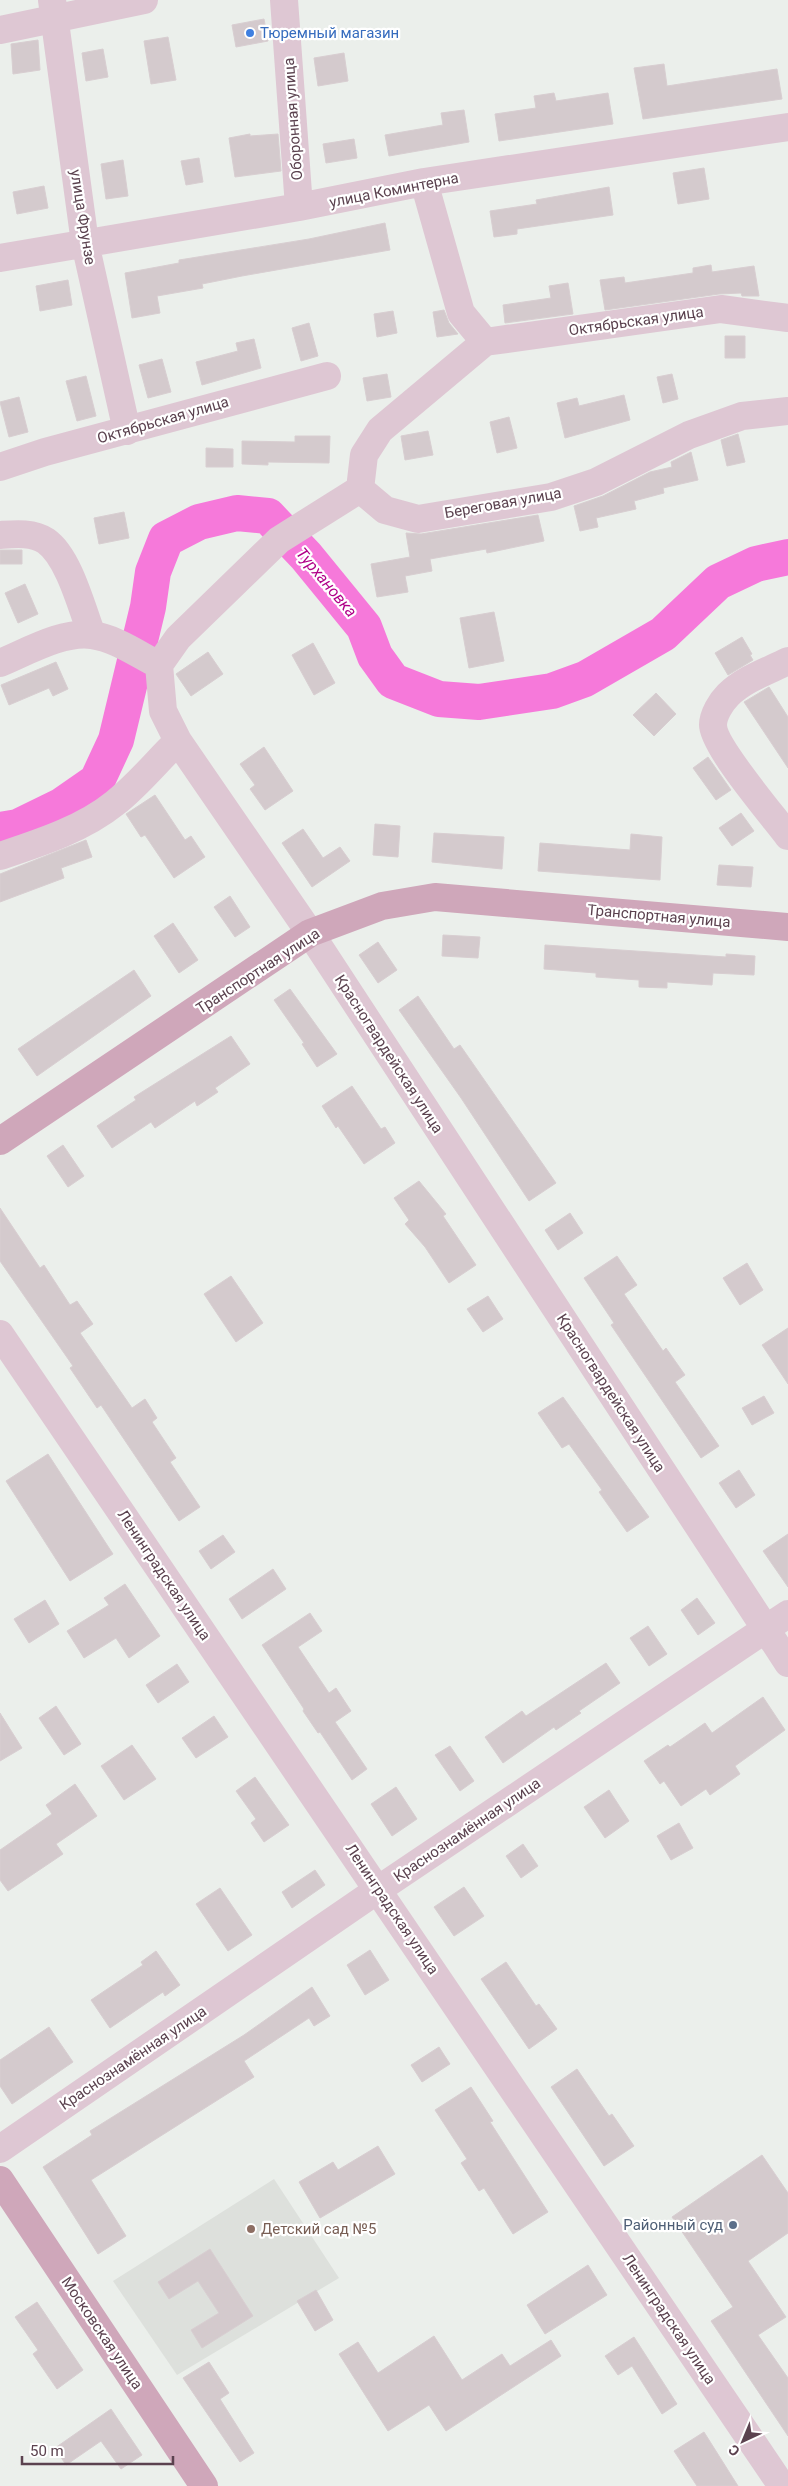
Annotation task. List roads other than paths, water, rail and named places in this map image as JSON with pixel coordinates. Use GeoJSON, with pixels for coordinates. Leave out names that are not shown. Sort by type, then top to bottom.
{"type":"FeatureCollection","features":[{"type":"Feature","properties":{"kind":"main road","name":"Транспортная улица"},"geometry":{"type":"LineString","coordinates":[[0,1141],[310,934],[382,906],[435,897],[788,927]]}},
{"type":"Feature","properties":{"kind":"main road","name":"Московская улица"},"geometry":{"type":"LineString","coordinates":[[0,2180],[204,2486]]}},
{"type":"Feature","properties":{"kind":"street"},"geometry":{"type":"LineString","coordinates":[[0,30],[54,10],[144,0]]}},
{"type":"Feature","properties":{"kind":"street","name":"Оборонная улица"},"geometry":{"type":"LineString","coordinates":[[284,0],[299,207]]}},
{"type":"Feature","properties":{"kind":"street","name":"улица Фрунзе"},"geometry":{"type":"LineString","coordinates":[[54,10],[86,243],[127,431]]}},
{"type":"Feature","properties":{"kind":"street","name":"улица Коминтерна"},"geometry":{"type":"LineString","coordinates":[[0,258],[299,207],[424,182],[788,127]]}},
{"type":"Feature","properties":{"kind":"street"},"geometry":{"type":"LineString","coordinates":[[0,663],[66,637],[92,635],[121,645],[159,665],[178,638],[279,540],[360,489],[364,455],[380,430],[485,342],[462,313],[424,182]]}},
{"type":"Feature","properties":{"kind":"street","name":"Октябрьская улица"},"geometry":{"type":"LineString","coordinates":[[485,342],[721,309],[788,318]]}},
{"type":"Feature","properties":{"kind":"street","name":"Октябрьская улица"},"geometry":{"type":"LineString","coordinates":[[0,467],[45,452],[127,431],[271,389],[327,376]]}},
{"type":"Feature","properties":{"kind":"street","name":"Береговая улица"},"geometry":{"type":"LineString","coordinates":[[360,489],[385,510],[418,519],[551,497],[596,482],[689,435],[742,416],[788,411]]}},
{"type":"Feature","properties":{"kind":"street"},"geometry":{"type":"LineString","coordinates":[[0,535],[21,533],[45,541],[62,558],[92,635]]}},
{"type":"Feature","properties":{"kind":"street"},"geometry":{"type":"LineString","coordinates":[[788,661],[741,684],[727,695],[717,710],[713,726],[719,745],[788,836]]}},
{"type":"Feature","properties":{"kind":"street","name":"Красногвардейская улица"},"geometry":{"type":"LineString","coordinates":[[159,665],[163,711],[178,741],[310,934],[788,1662]]}},
{"type":"Feature","properties":{"kind":"street"},"geometry":{"type":"LineString","coordinates":[[0,856],[36,844],[87,820],[115,803],[178,741]]}},
{"type":"Feature","properties":{"kind":"street","name":"Ленинградская улица"},"geometry":{"type":"LineString","coordinates":[[0,1334],[782,2486]]}},
{"type":"Feature","properties":{"kind":"street","name":"Краснознамённая улица"},"geometry":{"type":"LineString","coordinates":[[0,2149],[378,1889],[788,1614]]}},
{"type":"Feature","properties":{"kind":"waterway","name":"Турхановка"},"geometry":{"type":"LineString","coordinates":[[0,830],[18,827],[61,806],[97,781],[116,740],[148,607],[153,572],[166,539],[199,522],[237,513],[268,516],[306,556],[364,627],[375,656],[393,681],[439,699],[479,702],[552,691],[585,679],[663,634],[718,582],[756,564],[788,557]]}},
{"type":"Feature","properties":{"kind":"place","name":"Тюремный магазин"},"geometry":{"type":"Point","coordinates":[250,33]}},
{"type":"Feature","properties":{"kind":"place","name":"Районный суд"},"geometry":{"type":"Point","coordinates":[733,2225]}},
{"type":"Feature","properties":{"kind":"place","name":"Детский сад №5"},"geometry":{"type":"Point","coordinates":[251,2229]}}]}
